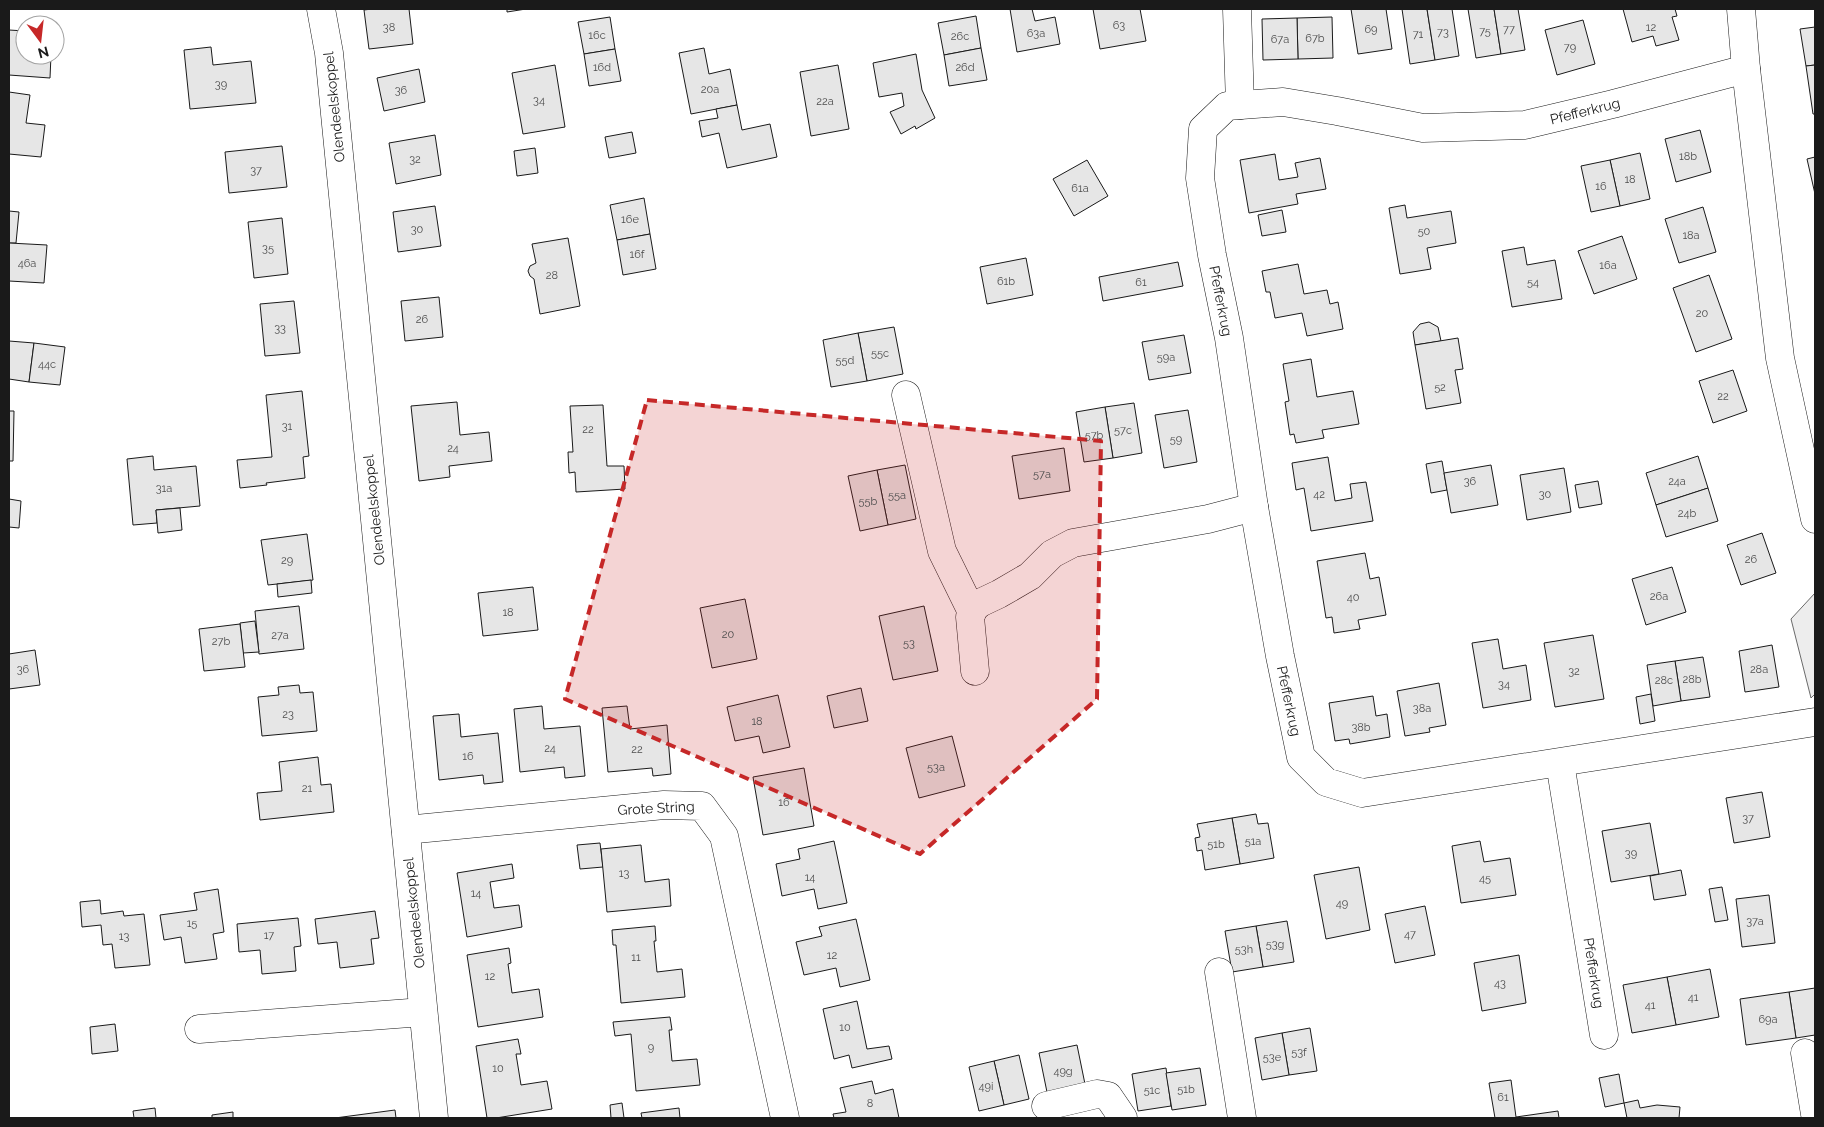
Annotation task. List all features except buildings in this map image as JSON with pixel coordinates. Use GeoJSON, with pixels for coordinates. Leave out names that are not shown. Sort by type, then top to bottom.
{"type":"FeatureCollection","features":[{"type":"Feature","properties":{"kind":"street","name":"Olendeelskoppel"},"geometry":{"type":"LineString","coordinates":[[321,9],[329,53],[434,1118]]}},
{"type":"Feature","properties":{"kind":"street"},"geometry":{"type":"LineString","coordinates":[[1237,9],[1240,105]]}},
{"type":"Feature","properties":{"kind":"street"},"geometry":{"type":"LineString","coordinates":[[1741,9],[1746,69],[1780,358],[1804,418],[1815,518]]}},
{"type":"Feature","properties":{"kind":"street","name":"Pfefferkrug"},"geometry":{"type":"LineString","coordinates":[[1746,69],[1524,125],[1423,128],[1283,102],[1227,106],[1203,129],[1200,178],[1212,255],[1229,338],[1254,507],[1280,656],[1301,757],[1326,782],[1362,793],[1815,722]]}},
{"type":"Feature","properties":{"kind":"street"},"geometry":{"type":"LineString","coordinates":[[906,395],[942,551],[972,612]]}},
{"type":"Feature","properties":{"kind":"street"},"geometry":{"type":"LineString","coordinates":[[975,671],[970,616],[972,612],[980,603],[1030,576],[1052,554],[1073,543],[1200,520],[1254,507]]}},
{"type":"Feature","properties":{"kind":"street","name":"Pfefferkrug"},"geometry":{"type":"LineString","coordinates":[[1560,762],[1604,1035]]}},
{"type":"Feature","properties":{"kind":"street","name":"Grote String"},"geometry":{"type":"LineString","coordinates":[[406,830],[664,805],[702,806],[724,836],[786,1118]]}},
{"type":"Feature","properties":{"kind":"street"},"geometry":{"type":"LineString","coordinates":[[1219,972],[1242,1118]]}},
{"type":"Feature","properties":{"kind":"street"},"geometry":{"type":"LineString","coordinates":[[200,1029],[423,1012]]}},
{"type":"Feature","properties":{"kind":"street"},"geometry":{"type":"LineString","coordinates":[[1806,1053],[1815,1114]]}},
{"type":"Feature","properties":{"kind":"street"},"geometry":{"type":"LineString","coordinates":[[1046,1106],[1097,1094],[1108,1096],[1123,1118]]}},
{"type":"Feature","properties":{"kind":"highlighted area"},"geometry":{"type":"Polygon","coordinates":[[[647,400],[1101,441],[1097,699],[920,854],[565,699],[647,400]]]}},
{"type":"Feature","properties":{"kind":"shaded area"},"geometry":{"type":"Polygon","coordinates":[[[1815,593],[1815,694],[1811,698],[1791,619],[1815,593]]]}}]}
